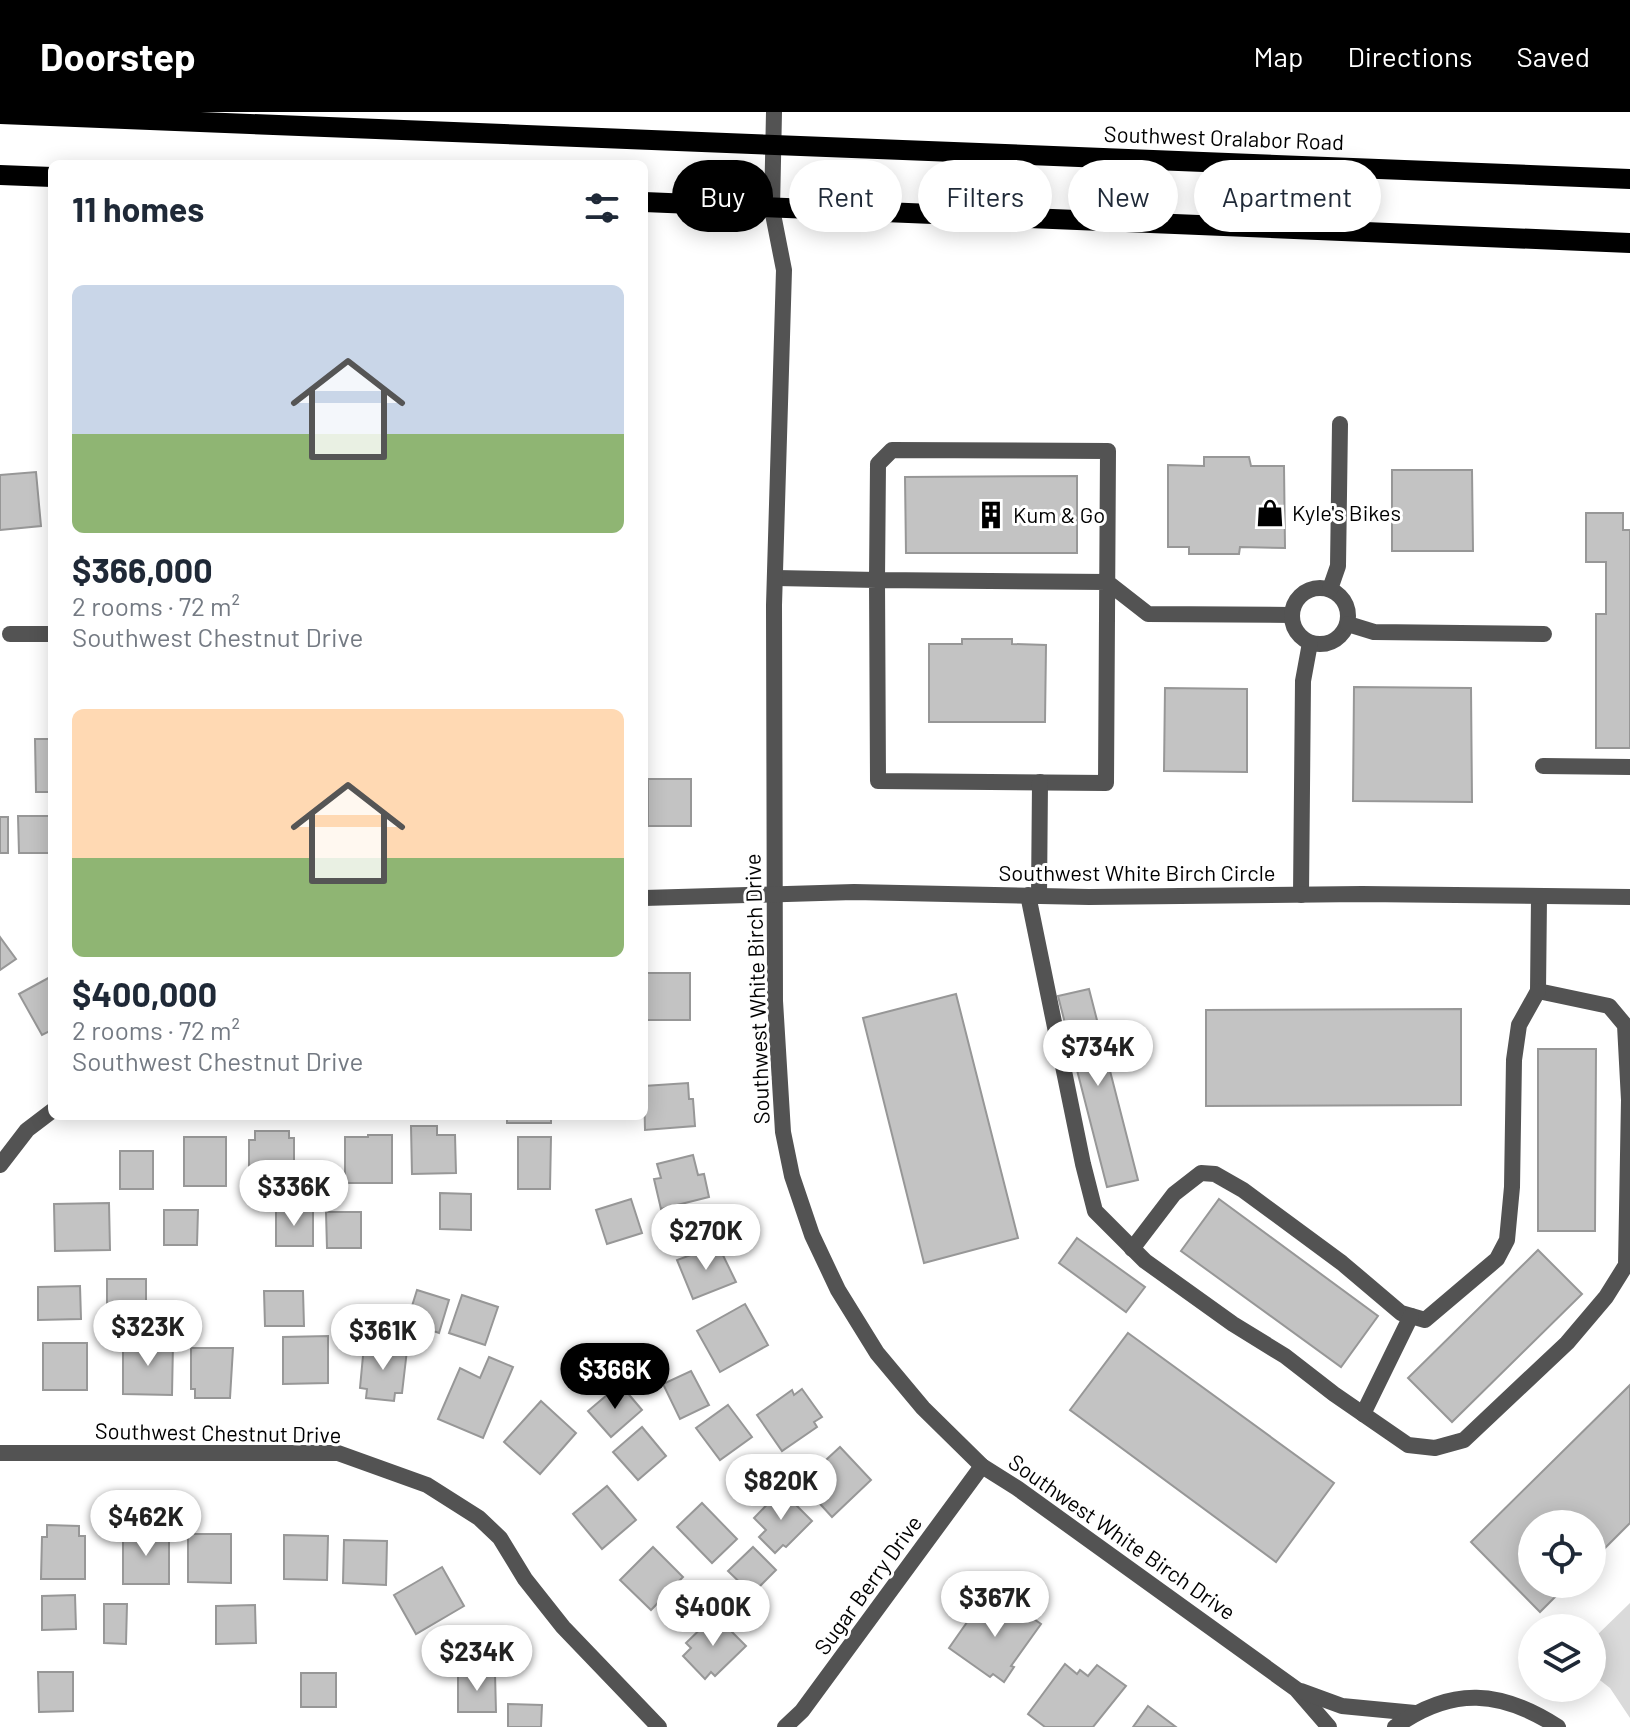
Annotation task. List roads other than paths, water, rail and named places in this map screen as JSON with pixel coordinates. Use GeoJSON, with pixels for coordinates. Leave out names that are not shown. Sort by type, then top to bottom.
{"type":"FeatureCollection","features":[{"type":"Feature","properties":{"kind":"main road","name":"Southwest Oralabor Road"},"geometry":{"type":"LineString","coordinates":[[0,114],[1630,179]]}},
{"type":"Feature","properties":{"kind":"main road"},"geometry":{"type":"LineString","coordinates":[[0,175],[48,177]]}},
{"type":"Feature","properties":{"kind":"main road"},"geometry":{"type":"LineString","coordinates":[[648,202],[672,204]]}},
{"type":"Feature","properties":{"kind":"main road"},"geometry":{"type":"LineString","coordinates":[[773,209],[1630,243]]}},
{"type":"Feature","properties":{"kind":"street","name":"Southwest White Birch Drive"},"geometry":{"type":"LineString","coordinates":[[773,177],[774,112]]}},
{"type":"Feature","properties":{"kind":"street","name":"Southwest White Birch Drive"},"geometry":{"type":"LineString","coordinates":[[773,214],[784,270],[776,578],[775,1001],[783,1132],[792,1176],[812,1235],[838,1290],[877,1353],[923,1408],[982,1466],[1296,1689],[1329,1727]]}},
{"type":"Feature","properties":{"kind":"street"},"geometry":{"type":"LineString","coordinates":[[1330,589],[1338,566],[1340,424]]}},
{"type":"Feature","properties":{"kind":"street"},"geometry":{"type":"LineString","coordinates":[[892,450],[1108,451],[1106,783],[878,781],[877,580],[878,464],[892,450]]}},
{"type":"Feature","properties":{"kind":"street"},"geometry":{"type":"LineString","coordinates":[[776,578],[1107,582],[1148,614],[1292,615]]}},
{"type":"Feature","properties":{"kind":"street"},"geometry":{"type":"LineString","coordinates":[[1330,589],[1347,605],[1348,624],[1337,639],[1329,643],[1310,643],[1296,631],[1292,615],[1294,604],[1307,590],[1330,589]]}},
{"type":"Feature","properties":{"kind":"street"},"geometry":{"type":"LineString","coordinates":[[1348,624],[1374,632],[1544,634]]}},
{"type":"Feature","properties":{"kind":"street"},"geometry":{"type":"LineString","coordinates":[[10,634],[48,634]]}},
{"type":"Feature","properties":{"kind":"street"},"geometry":{"type":"LineString","coordinates":[[1301,895],[1303,681],[1310,643]]}},
{"type":"Feature","properties":{"kind":"street"},"geometry":{"type":"LineString","coordinates":[[1543,766],[1630,767]]}},
{"type":"Feature","properties":{"kind":"street"},"geometry":{"type":"LineString","coordinates":[[1040,782],[1033,895],[1083,1164],[1095,1211],[1155,1269],[1285,1356],[1408,1445],[1435,1448],[1464,1440],[1567,1343],[1606,1297],[1626,1265],[1629,1100],[1625,1025],[1609,1006],[1538,991]]}},
{"type":"Feature","properties":{"kind":"street","name":"Southwest White Birch Circle"},"geometry":{"type":"LineString","coordinates":[[648,898],[948,892],[1630,897]]}},
{"type":"Feature","properties":{"kind":"street"},"geometry":{"type":"LineString","coordinates":[[1132,1249],[1174,1194],[1201,1173],[1215,1174],[1243,1190],[1342,1263],[1401,1313],[1411,1316],[1425,1320],[1497,1259],[1507,1240],[1512,1187],[1514,1060],[1519,1025],[1538,991],[1539,898]]}},
{"type":"Feature","properties":{"kind":"street"},"geometry":{"type":"LineString","coordinates":[[0,1165],[27,1130],[48,1114]]}},
{"type":"Feature","properties":{"kind":"street"},"geometry":{"type":"LineString","coordinates":[[1363,1414],[1411,1316]]}},
{"type":"Feature","properties":{"kind":"street","name":"Southwest Chestnut Drive"},"geometry":{"type":"LineString","coordinates":[[0,1453],[338,1453],[427,1485],[479,1518],[500,1538],[525,1579],[563,1627],[659,1727]]}},
{"type":"Feature","properties":{"kind":"street","name":"Sugar Berry Drive"},"geometry":{"type":"LineString","coordinates":[[785,1727],[802,1711],[982,1466]]}},
{"type":"Feature","properties":{"kind":"street","name":"Southwest White Birch Drive"},"geometry":{"type":"LineString","coordinates":[[1296,1689],[1342,1706],[1415,1713]]}},
{"type":"Feature","properties":{"kind":"street","name":"Southwest White Birch Drive"},"geometry":{"type":"LineString","coordinates":[[1395,1727],[1415,1713],[1451,1699],[1490,1698],[1528,1708],[1558,1727]]}},
{"type":"Feature","properties":{"kind":"place","name":"Kyle's Bikes"},"geometry":{"type":"Point","coordinates":[1270,513]}},
{"type":"Feature","properties":{"kind":"place","name":"Kum & Go"},"geometry":{"type":"Point","coordinates":[991,515]}}]}
